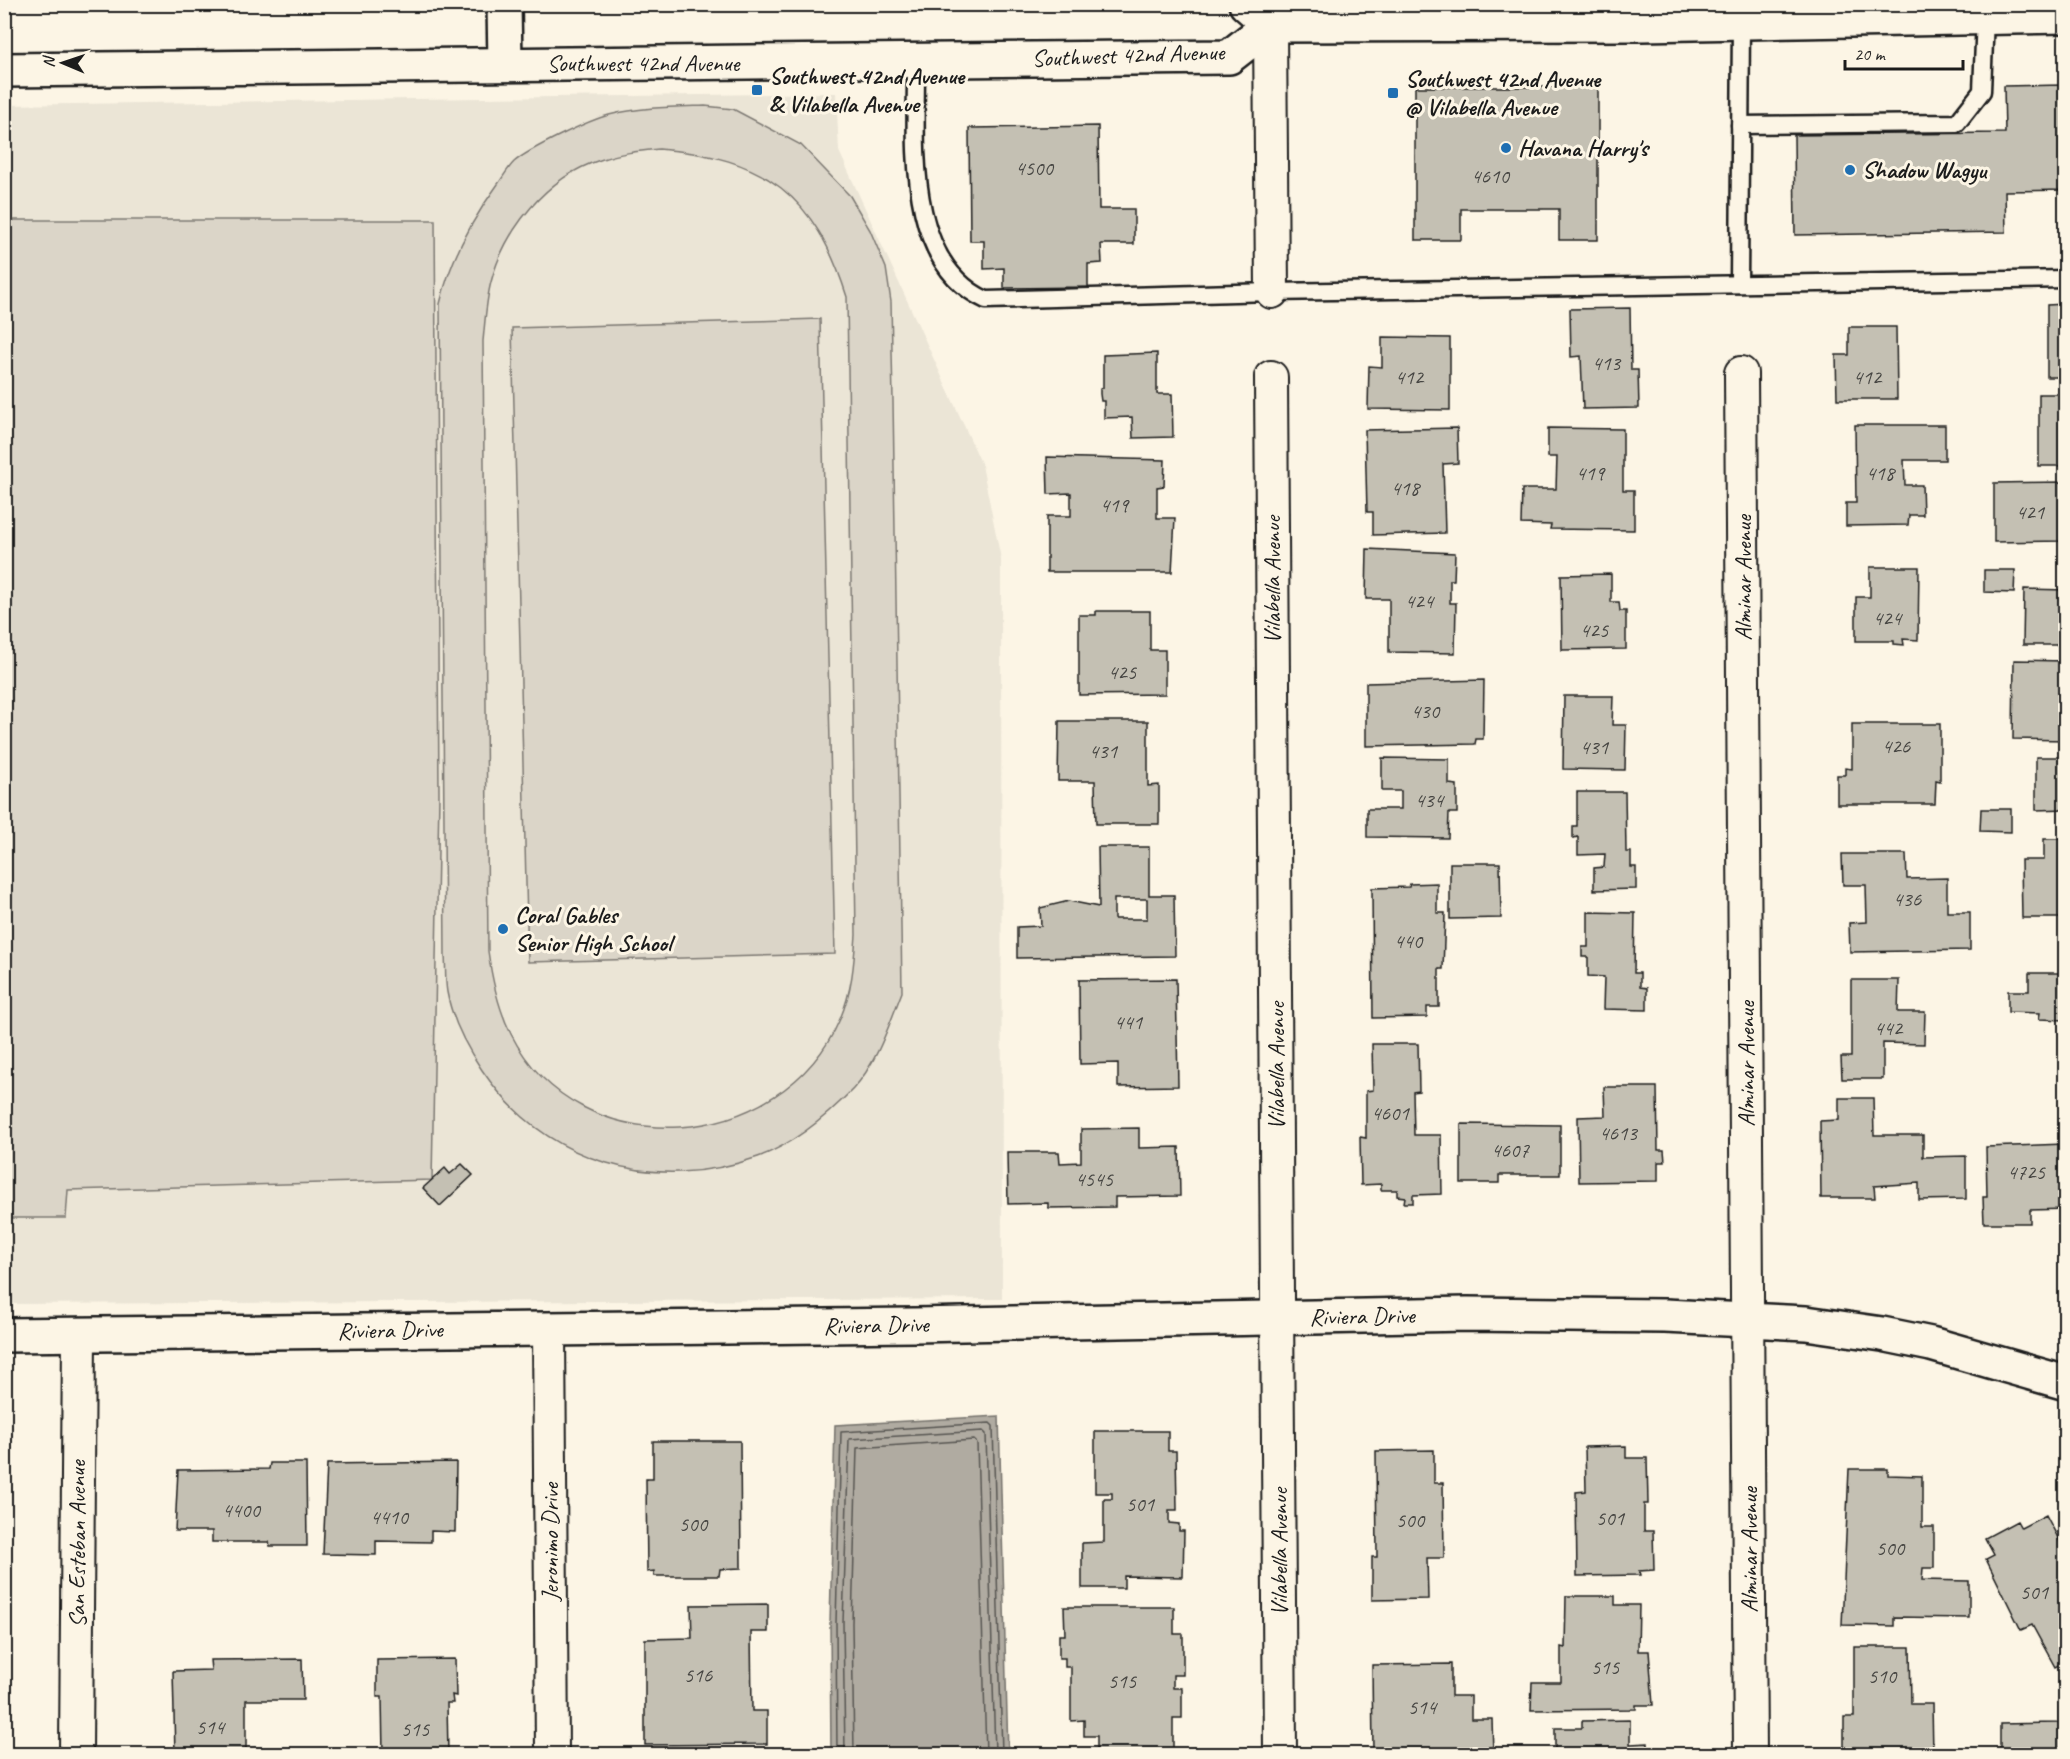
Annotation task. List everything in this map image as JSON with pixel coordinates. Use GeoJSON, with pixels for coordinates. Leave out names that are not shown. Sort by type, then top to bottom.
{"type":"FeatureCollection","features":[{"type":"Feature","properties":{"kind":"main road"},"geometry":{"type":"LineString","coordinates":[[504,4],[505,64]]}},
{"type":"Feature","properties":{"kind":"main road"},"geometry":{"type":"LineString","coordinates":[[1258,15],[2066,16]]}},
{"type":"Feature","properties":{"kind":"main road","name":"Southwest 42nd Avenue"},"geometry":{"type":"LineString","coordinates":[[4,70],[1229,57],[1258,15]]}},
{"type":"Feature","properties":{"kind":"main road","name":"Riviera Drive"},"geometry":{"type":"LineString","coordinates":[[4,1335],[549,1329],[1538,1313],[1806,1323],[1931,1344],[2066,1383]]}},
{"type":"Feature","properties":{"kind":"street"},"geometry":{"type":"LineString","coordinates":[[1258,15],[1272,292]]}},
{"type":"Feature","properties":{"kind":"street","name":"Alminar Avenue"},"geometry":{"type":"LineString","coordinates":[[1741,373],[1750,1755]]}},
{"type":"Feature","properties":{"kind":"street","name":"Vilabella Avenue"},"geometry":{"type":"LineString","coordinates":[[1271,377],[1280,1755]]}},
{"type":"Feature","properties":{"kind":"street","name":"Jeronimo Drive"},"geometry":{"type":"LineString","coordinates":[[549,1329],[552,1755]]}},
{"type":"Feature","properties":{"kind":"street","name":"San Esteban Avenue"},"geometry":{"type":"LineString","coordinates":[[76,1755],[79,1334]]}},
{"type":"Feature","properties":{"kind":"lane"},"geometry":{"type":"LineString","coordinates":[[1739,284],[1740,125],[1758,16]]}},
{"type":"Feature","properties":{"kind":"lane"},"geometry":{"type":"LineString","coordinates":[[1740,125],[1957,123],[1982,91],[1984,17]]}},
{"type":"Feature","properties":{"kind":"lane"},"geometry":{"type":"LineString","coordinates":[[916,60],[915,138],[923,208],[934,245],[947,270],[967,291],[986,300],[1272,292],[2066,279]]}},
{"type":"Feature","properties":{"kind":"shaded area","name":"Coral Gables Senior High School"},"geometry":{"type":"Polygon","coordinates":[[[836,93],[839,151],[982,465],[1001,559],[1002,1299],[5,1304],[4,105],[836,93]]]}},
{"type":"Feature","properties":{"kind":"shaded area"},"geometry":{"type":"Polygon","coordinates":[[[705,106],[733,109],[801,145],[850,196],[870,230],[886,268],[891,302],[902,992],[882,1043],[869,1068],[853,1089],[821,1119],[784,1145],[758,1157],[719,1168],[679,1172],[641,1170],[604,1162],[569,1148],[537,1128],[508,1102],[482,1070],[461,1033],[449,1002],[445,956],[440,304],[449,272],[479,212],[514,162],[522,156],[560,136],[609,115],[645,109],[705,106]],[[659,149],[614,156],[581,168],[546,192],[531,208],[506,243],[491,282],[483,341],[488,951],[496,994],[511,1034],[542,1077],[583,1107],[630,1123],[679,1127],[728,1118],[774,1097],[812,1064],[844,1009],[852,977],[856,935],[847,297],[834,262],[819,232],[801,207],[781,188],[757,172],[729,161],[696,153],[659,149]]]}},
{"type":"Feature","properties":{"kind":"shaded area"},"geometry":{"type":"Polygon","coordinates":[[[5,220],[435,220],[439,795],[432,1180],[68,1190],[66,1218],[5,1218],[5,220]]]}},
{"type":"Feature","properties":{"kind":"shaded area"},"geometry":{"type":"Polygon","coordinates":[[[820,319],[835,954],[528,962],[512,328],[820,319]]]}},
{"type":"Feature","properties":{"kind":"water"},"geometry":{"type":"Polygon","coordinates":[[[999,1416],[1008,1754],[831,1754],[830,1623],[835,1425],[999,1416]]]}},
{"type":"Feature","properties":{"kind":"building"},"geometry":{"type":"Polygon","coordinates":[[[2063,85],[2064,190],[2005,191],[2006,232],[1795,235],[1794,135],[2005,133],[2004,86],[2063,85]]]}},
{"type":"Feature","properties":{"kind":"building","name":"Havana Harry's"},"geometry":{"type":"Polygon","coordinates":[[[1415,87],[1598,87],[1598,240],[1559,240],[1559,209],[1461,209],[1461,240],[1415,240],[1415,87]]]}},
{"type":"Feature","properties":{"kind":"building"},"geometry":{"type":"Polygon","coordinates":[[[1098,126],[1099,209],[1134,209],[1134,244],[1101,244],[1102,263],[1088,264],[1088,287],[1004,288],[1004,268],[984,269],[984,241],[970,241],[969,128],[1098,126]]]}},
{"type":"Feature","properties":{"kind":"building"},"geometry":{"type":"Polygon","coordinates":[[[2066,304],[2066,377],[2047,377],[2047,305],[2066,304]]]}},
{"type":"Feature","properties":{"kind":"building"},"geometry":{"type":"Polygon","coordinates":[[[1630,308],[1631,370],[1638,370],[1639,408],[1583,409],[1581,356],[1571,357],[1570,309],[1630,308]]]}},
{"type":"Feature","properties":{"kind":"building"},"geometry":{"type":"Polygon","coordinates":[[[1849,327],[1896,327],[1897,399],[1837,399],[1836,355],[1849,355],[1849,327]]]}},
{"type":"Feature","properties":{"kind":"building"},"geometry":{"type":"Polygon","coordinates":[[[1382,337],[1450,338],[1450,410],[1368,409],[1369,366],[1382,367],[1382,337]]]}},
{"type":"Feature","properties":{"kind":"building"},"geometry":{"type":"Polygon","coordinates":[[[1157,353],[1157,394],[1172,394],[1173,437],[1133,438],[1132,417],[1104,418],[1104,401],[1101,401],[1100,394],[1100,389],[1103,388],[1103,355],[1157,353]]]}},
{"type":"Feature","properties":{"kind":"building"},"geometry":{"type":"Polygon","coordinates":[[[2039,394],[2066,394],[2066,466],[2039,466],[2039,394]]]}},
{"type":"Feature","properties":{"kind":"building"},"geometry":{"type":"Polygon","coordinates":[[[1855,425],[1945,425],[1945,460],[1904,460],[1905,485],[1922,485],[1923,515],[1909,515],[1908,525],[1846,526],[1846,503],[1856,503],[1855,425]]]}},
{"type":"Feature","properties":{"kind":"building"},"geometry":{"type":"Polygon","coordinates":[[[1457,428],[1458,463],[1443,464],[1445,533],[1373,535],[1373,512],[1367,512],[1365,430],[1457,428]]]}},
{"type":"Feature","properties":{"kind":"building"},"geometry":{"type":"Polygon","coordinates":[[[1548,428],[1623,429],[1623,490],[1634,490],[1634,530],[1550,529],[1551,525],[1521,524],[1522,489],[1556,489],[1557,457],[1548,457],[1548,428]]]}},
{"type":"Feature","properties":{"kind":"building"},"geometry":{"type":"Polygon","coordinates":[[[1047,457],[1165,460],[1164,486],[1157,487],[1157,518],[1175,518],[1172,572],[1047,572],[1047,516],[1071,516],[1071,493],[1048,494],[1047,457]]]}},
{"type":"Feature","properties":{"kind":"building"},"geometry":{"type":"Polygon","coordinates":[[[2066,482],[2066,541],[1994,542],[1994,483],[2066,482]]]}},
{"type":"Feature","properties":{"kind":"building"},"geometry":{"type":"Polygon","coordinates":[[[1367,549],[1455,553],[1454,580],[1450,580],[1450,603],[1456,603],[1455,653],[1389,652],[1389,599],[1366,599],[1367,549]]]}},
{"type":"Feature","properties":{"kind":"building"},"geometry":{"type":"Polygon","coordinates":[[[1870,567],[1919,567],[1918,640],[1903,639],[1904,645],[1894,644],[1894,641],[1856,641],[1856,597],[1870,597],[1870,567]]]}},
{"type":"Feature","properties":{"kind":"building"},"geometry":{"type":"Polygon","coordinates":[[[1984,570],[2015,570],[2014,593],[1984,592],[1984,570]]]}},
{"type":"Feature","properties":{"kind":"building"},"geometry":{"type":"Polygon","coordinates":[[[1611,574],[1611,602],[1619,602],[1620,611],[1626,611],[1626,649],[1562,650],[1561,575],[1611,574]]]}},
{"type":"Feature","properties":{"kind":"building"},"geometry":{"type":"Polygon","coordinates":[[[2024,589],[2066,590],[2066,645],[2023,645],[2024,589]]]}},
{"type":"Feature","properties":{"kind":"building"},"geometry":{"type":"Polygon","coordinates":[[[1096,611],[1150,611],[1150,650],[1165,650],[1165,694],[1079,695],[1079,615],[1096,615],[1096,611]]]}},
{"type":"Feature","properties":{"kind":"building"},"geometry":{"type":"Polygon","coordinates":[[[2014,660],[2066,661],[2066,740],[2013,739],[2014,660]]]}},
{"type":"Feature","properties":{"kind":"building"},"geometry":{"type":"Polygon","coordinates":[[[1484,680],[1483,739],[1476,739],[1475,744],[1366,746],[1366,683],[1484,680]]]}},
{"type":"Feature","properties":{"kind":"building"},"geometry":{"type":"Polygon","coordinates":[[[1564,696],[1613,696],[1612,725],[1626,725],[1625,770],[1563,769],[1564,696]]]}},
{"type":"Feature","properties":{"kind":"building"},"geometry":{"type":"Polygon","coordinates":[[[1059,721],[1148,721],[1148,786],[1159,785],[1159,824],[1096,824],[1095,781],[1058,781],[1059,721]]]}},
{"type":"Feature","properties":{"kind":"building"},"geometry":{"type":"Polygon","coordinates":[[[1852,724],[1940,724],[1940,781],[1936,780],[1935,804],[1837,804],[1837,775],[1845,775],[1845,768],[1852,769],[1852,724]]]}},
{"type":"Feature","properties":{"kind":"building"},"geometry":{"type":"Polygon","coordinates":[[[2036,757],[2066,757],[2066,809],[2036,810],[2036,757]]]}},
{"type":"Feature","properties":{"kind":"building"},"geometry":{"type":"Polygon","coordinates":[[[1382,758],[1449,759],[1449,784],[1457,785],[1457,813],[1449,813],[1448,838],[1367,837],[1367,809],[1401,809],[1401,791],[1382,791],[1382,758]]]}},
{"type":"Feature","properties":{"kind":"building"},"geometry":{"type":"Polygon","coordinates":[[[1577,792],[1625,792],[1626,852],[1631,852],[1631,867],[1636,867],[1636,889],[1594,890],[1594,868],[1604,867],[1605,854],[1578,855],[1578,837],[1573,838],[1573,826],[1577,826],[1577,792]]]}},
{"type":"Feature","properties":{"kind":"building"},"geometry":{"type":"Polygon","coordinates":[[[1981,809],[2011,809],[2011,832],[1980,831],[1981,809]]]}},
{"type":"Feature","properties":{"kind":"building"},"geometry":{"type":"Polygon","coordinates":[[[2044,839],[2066,839],[2066,918],[2022,918],[2021,860],[2044,860],[2044,839]]]}},
{"type":"Feature","properties":{"kind":"building"},"geometry":{"type":"Polygon","coordinates":[[[1098,847],[1149,847],[1149,895],[1174,895],[1175,956],[1017,958],[1017,927],[1041,926],[1040,908],[1069,901],[1099,907],[1098,847]],[[1114,899],[1114,919],[1147,919],[1147,899],[1114,899]]]}},
{"type":"Feature","properties":{"kind":"building"},"geometry":{"type":"Polygon","coordinates":[[[1842,854],[1906,854],[1907,879],[1947,878],[1947,912],[1970,912],[1970,950],[1850,952],[1849,923],[1867,922],[1866,885],[1843,885],[1842,854]]]}},
{"type":"Feature","properties":{"kind":"building"},"geometry":{"type":"Polygon","coordinates":[[[1450,863],[1500,863],[1501,918],[1450,919],[1450,863]]]}},
{"type":"Feature","properties":{"kind":"building"},"geometry":{"type":"Polygon","coordinates":[[[1437,883],[1437,913],[1445,913],[1443,969],[1439,969],[1439,1007],[1427,1007],[1427,1017],[1373,1018],[1372,888],[1409,887],[1410,884],[1437,883]]]}},
{"type":"Feature","properties":{"kind":"building"},"geometry":{"type":"Polygon","coordinates":[[[1588,912],[1635,913],[1634,973],[1640,973],[1640,987],[1647,988],[1647,1010],[1603,1009],[1604,977],[1588,976],[1588,957],[1582,957],[1582,947],[1588,947],[1588,912]]]}},
{"type":"Feature","properties":{"kind":"building"},"geometry":{"type":"Polygon","coordinates":[[[2065,932],[2066,1020],[2039,1019],[2040,1013],[2008,1012],[2008,991],[2029,991],[2029,973],[2065,973],[2065,932]]]}},
{"type":"Feature","properties":{"kind":"building"},"geometry":{"type":"Polygon","coordinates":[[[1176,979],[1178,1086],[1118,1087],[1118,1063],[1080,1064],[1079,980],[1176,979]]]}},
{"type":"Feature","properties":{"kind":"building"},"geometry":{"type":"Polygon","coordinates":[[[1851,980],[1899,980],[1898,1012],[1925,1012],[1924,1044],[1883,1043],[1883,1079],[1842,1079],[1841,1057],[1851,1057],[1851,980]]]}},
{"type":"Feature","properties":{"kind":"building"},"geometry":{"type":"Polygon","coordinates":[[[1372,1044],[1418,1044],[1419,1091],[1413,1092],[1414,1135],[1441,1135],[1442,1194],[1413,1195],[1413,1203],[1404,1203],[1405,1197],[1397,1196],[1397,1190],[1381,1190],[1381,1184],[1361,1185],[1360,1137],[1366,1138],[1366,1091],[1373,1090],[1372,1044]]]}},
{"type":"Feature","properties":{"kind":"building"},"geometry":{"type":"Polygon","coordinates":[[[1604,1087],[1657,1087],[1658,1150],[1664,1150],[1665,1162],[1658,1162],[1658,1181],[1579,1182],[1578,1117],[1605,1116],[1604,1087]]]}},
{"type":"Feature","properties":{"kind":"building"},"geometry":{"type":"Polygon","coordinates":[[[2064,1094],[2066,1094],[2066,1209],[2030,1210],[2030,1223],[1984,1223],[1983,1197],[1987,1197],[1986,1147],[2065,1144],[2064,1094]]]}},
{"type":"Feature","properties":{"kind":"building"},"geometry":{"type":"Polygon","coordinates":[[[1839,1098],[1873,1098],[1874,1135],[1923,1135],[1923,1157],[1966,1156],[1966,1199],[1919,1200],[1919,1183],[1874,1186],[1875,1198],[1821,1198],[1820,1121],[1839,1120],[1839,1098]]]}},
{"type":"Feature","properties":{"kind":"building"},"geometry":{"type":"Polygon","coordinates":[[[1461,1124],[1560,1125],[1560,1175],[1499,1175],[1499,1183],[1461,1183],[1461,1124]]]}},
{"type":"Feature","properties":{"kind":"building"},"geometry":{"type":"Polygon","coordinates":[[[1139,1128],[1139,1148],[1179,1147],[1180,1196],[1115,1197],[1115,1207],[1048,1208],[1048,1203],[1008,1204],[1007,1152],[1059,1152],[1060,1163],[1081,1162],[1081,1129],[1139,1128]]]}},
{"type":"Feature","properties":{"kind":"building"},"geometry":{"type":"Polygon","coordinates":[[[462,1164],[473,1175],[440,1206],[423,1188],[445,1168],[450,1174],[462,1164]]]}},
{"type":"Feature","properties":{"kind":"building"},"geometry":{"type":"Polygon","coordinates":[[[1095,1431],[1168,1431],[1168,1451],[1176,1451],[1177,1510],[1169,1510],[1169,1523],[1179,1524],[1179,1531],[1184,1531],[1183,1577],[1124,1576],[1124,1588],[1082,1588],[1082,1543],[1104,1542],[1104,1499],[1112,1499],[1112,1493],[1095,1493],[1095,1431]]]}},
{"type":"Feature","properties":{"kind":"building"},"geometry":{"type":"Polygon","coordinates":[[[653,1441],[740,1441],[741,1568],[720,1569],[719,1576],[654,1576],[654,1571],[647,1572],[646,1479],[653,1479],[653,1441]]]}},
{"type":"Feature","properties":{"kind":"building"},"geometry":{"type":"Polygon","coordinates":[[[1626,1446],[1626,1458],[1647,1458],[1648,1504],[1644,1504],[1644,1531],[1653,1531],[1654,1570],[1639,1571],[1640,1575],[1577,1576],[1576,1492],[1586,1491],[1585,1447],[1626,1446]]]}},
{"type":"Feature","properties":{"kind":"building"},"geometry":{"type":"Polygon","coordinates":[[[1434,1450],[1434,1483],[1443,1483],[1444,1558],[1427,1558],[1428,1599],[1372,1600],[1372,1557],[1377,1557],[1376,1451],[1434,1450]]]}},
{"type":"Feature","properties":{"kind":"building"},"geometry":{"type":"Polygon","coordinates":[[[456,1462],[455,1532],[431,1531],[431,1542],[376,1541],[376,1555],[323,1554],[327,1464],[456,1462]]]}},
{"type":"Feature","properties":{"kind":"building"},"geometry":{"type":"Polygon","coordinates":[[[270,1463],[306,1463],[307,1546],[270,1546],[269,1542],[212,1542],[212,1531],[175,1531],[178,1470],[269,1469],[270,1463]]]}},
{"type":"Feature","properties":{"kind":"building"},"geometry":{"type":"Polygon","coordinates":[[[1849,1469],[1888,1469],[1888,1475],[1922,1476],[1922,1527],[1934,1527],[1934,1568],[1923,1568],[1922,1580],[1969,1581],[1969,1618],[1894,1617],[1894,1626],[1842,1625],[1849,1469]]]}},
{"type":"Feature","properties":{"kind":"building"},"geometry":{"type":"Polygon","coordinates":[[[2046,1515],[2066,1553],[2066,1661],[2055,1667],[2032,1625],[2021,1630],[1986,1559],[1994,1555],[1985,1538],[2017,1521],[2021,1528],[2046,1515]]]}},
{"type":"Feature","properties":{"kind":"building"},"geometry":{"type":"Polygon","coordinates":[[[1566,1596],[1615,1596],[1615,1605],[1639,1605],[1638,1651],[1649,1651],[1653,1705],[1636,1705],[1636,1709],[1531,1710],[1532,1682],[1561,1682],[1561,1647],[1565,1648],[1566,1596]]]}},
{"type":"Feature","properties":{"kind":"building"},"geometry":{"type":"Polygon","coordinates":[[[768,1604],[768,1632],[751,1632],[752,1711],[767,1711],[767,1744],[645,1745],[645,1639],[692,1638],[691,1605],[768,1604]]]}},
{"type":"Feature","properties":{"kind":"building"},"geometry":{"type":"Polygon","coordinates":[[[1064,1607],[1174,1607],[1174,1634],[1183,1634],[1183,1675],[1173,1675],[1173,1688],[1182,1688],[1182,1718],[1173,1718],[1173,1754],[1097,1754],[1097,1736],[1084,1736],[1084,1720],[1071,1721],[1071,1667],[1065,1667],[1065,1658],[1059,1658],[1059,1635],[1065,1635],[1064,1607]]]}},
{"type":"Feature","properties":{"kind":"building"},"geometry":{"type":"Polygon","coordinates":[[[1854,1647],[1910,1647],[1911,1704],[1932,1704],[1933,1754],[1844,1754],[1844,1717],[1854,1717],[1854,1647]]]}},
{"type":"Feature","properties":{"kind":"building"},"geometry":{"type":"Polygon","coordinates":[[[302,1659],[303,1700],[246,1700],[246,1754],[175,1754],[173,1671],[211,1670],[210,1660],[302,1659]]]}},
{"type":"Feature","properties":{"kind":"building"},"geometry":{"type":"Polygon","coordinates":[[[455,1659],[456,1696],[452,1695],[453,1703],[447,1703],[448,1754],[383,1754],[382,1697],[377,1697],[377,1660],[455,1659]]]}},
{"type":"Feature","properties":{"kind":"building"},"geometry":{"type":"Polygon","coordinates":[[[1451,1664],[1451,1696],[1471,1696],[1471,1719],[1492,1719],[1493,1754],[1373,1754],[1372,1665],[1451,1664]]]}},
{"type":"Feature","properties":{"kind":"building"},"geometry":{"type":"Polygon","coordinates":[[[2059,1699],[2066,1699],[2066,1754],[2000,1754],[2000,1724],[2059,1723],[2059,1699]]]}},
{"type":"Feature","properties":{"kind":"building"},"geometry":{"type":"Polygon","coordinates":[[[1630,1720],[1630,1744],[1648,1743],[1648,1754],[1555,1754],[1555,1728],[1582,1728],[1582,1721],[1630,1720]]]}},
{"type":"Feature","properties":{"kind":"place","name":"Southwest 42nd Avenue & Vilabella Avenue"},"geometry":{"type":"Point","coordinates":[757,90]}},
{"type":"Feature","properties":{"kind":"place","name":"Southwest 42nd Avenue @ Vilabella Avenue"},"geometry":{"type":"Point","coordinates":[1393,93]}},
{"type":"Feature","properties":{"kind":"place","name":"Havana Harry's"},"geometry":{"type":"Point","coordinates":[1506,148]}},
{"type":"Feature","properties":{"kind":"place","name":"Shadow Wagyu"},"geometry":{"type":"Point","coordinates":[1850,170]}},
{"type":"Feature","properties":{"kind":"place","name":"Coral Gables Senior High School"},"geometry":{"type":"Point","coordinates":[503,929]}}]}
